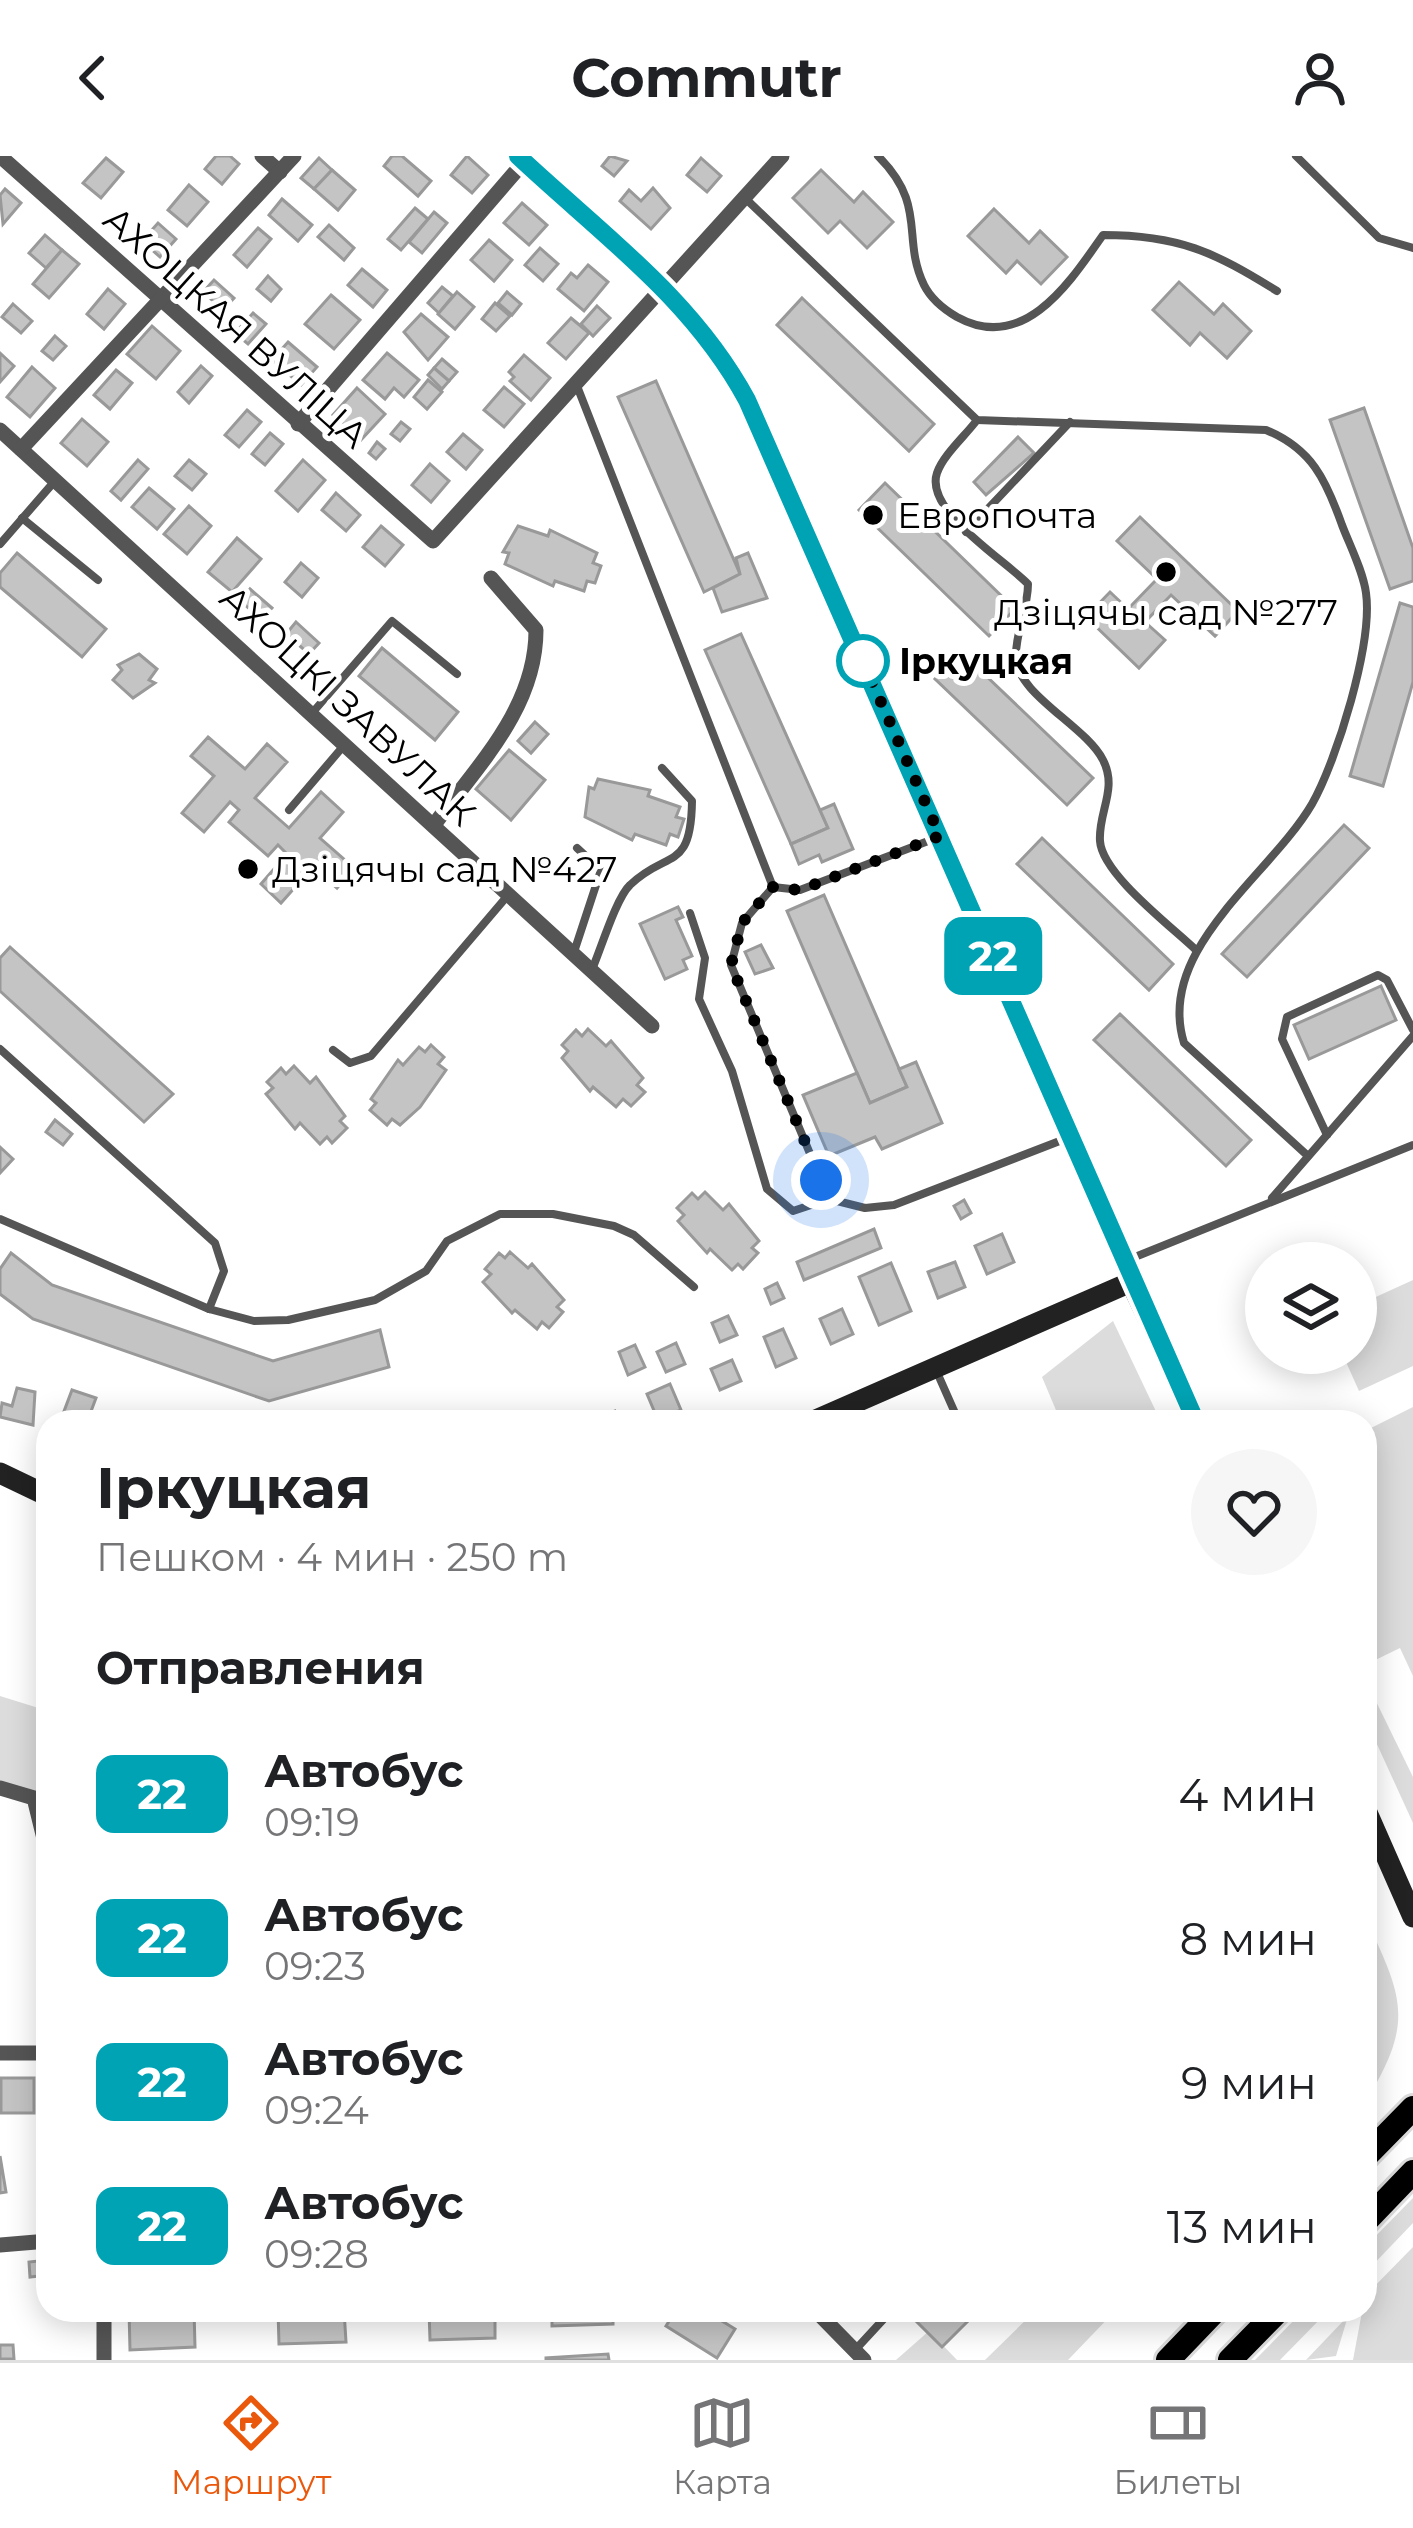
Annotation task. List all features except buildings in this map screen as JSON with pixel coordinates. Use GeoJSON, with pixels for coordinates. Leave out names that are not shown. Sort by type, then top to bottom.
{"type":"FeatureCollection","features":[{"type":"Feature","properties":{"kind":"main road"},"geometry":{"type":"LineString","coordinates":[[839,1410],[936,1369],[1127,1272],[1190,1410]]}},
{"type":"Feature","properties":{"kind":"main road"},"geometry":{"type":"LineString","coordinates":[[0,1473],[36,1490]]}},
{"type":"Feature","properties":{"kind":"main road"},"geometry":{"type":"LineString","coordinates":[[1377,1835],[1413,1917]]}},
{"type":"Feature","properties":{"kind":"main road"},"geometry":{"type":"LineString","coordinates":[[1377,2145],[1413,2108]]}},
{"type":"Feature","properties":{"kind":"main road"},"geometry":{"type":"LineString","coordinates":[[1377,2210],[1413,2172]]}},
{"type":"Feature","properties":{"kind":"main road"},"geometry":{"type":"LineString","coordinates":[[1168,2360],[1204,2322]]}},
{"type":"Feature","properties":{"kind":"main road"},"geometry":{"type":"LineString","coordinates":[[1230,2360],[1267,2322]]}},
{"type":"Feature","properties":{"kind":"street","name":"АХОЦКАЯ ВУЛІЦА"},"geometry":{"type":"LineString","coordinates":[[0,156],[433,541],[576,383]]}},
{"type":"Feature","properties":{"kind":"street"},"geometry":{"type":"LineString","coordinates":[[262,156],[280,172]]}},
{"type":"Feature","properties":{"kind":"street"},"geometry":{"type":"LineString","coordinates":[[21,449],[294,156]]}},
{"type":"Feature","properties":{"kind":"street"},"geometry":{"type":"LineString","coordinates":[[576,383],[782,156]]}},
{"type":"Feature","properties":{"kind":"street"},"geometry":{"type":"LineString","coordinates":[[298,424],[524,158],[663,286],[718,352],[760,424],[1127,1272]]}},
{"type":"Feature","properties":{"kind":"street","name":"АХОЦКІ ЗАВУЛАК"},"geometry":{"type":"LineString","coordinates":[[0,430],[347,742],[652,1026]]}},
{"type":"Feature","properties":{"kind":"street"},"geometry":{"type":"LineString","coordinates":[[434,825],[521,706],[536,652],[536,630],[491,578]]}},
{"type":"Feature","properties":{"kind":"street"},"geometry":{"type":"LineString","coordinates":[[0,1788],[34,1798],[36,1806]]}},
{"type":"Feature","properties":{"kind":"street"},"geometry":{"type":"LineString","coordinates":[[0,2053],[36,2053]]}},
{"type":"Feature","properties":{"kind":"street"},"geometry":{"type":"LineString","coordinates":[[0,2245],[36,2243]]}},
{"type":"Feature","properties":{"kind":"street"},"geometry":{"type":"LineString","coordinates":[[104,2322],[104,2360]]}},
{"type":"Feature","properties":{"kind":"street"},"geometry":{"type":"LineString","coordinates":[[827,2322],[859,2355]]}},
{"type":"Feature","properties":{"kind":"lane"},"geometry":{"type":"LineString","coordinates":[[878,156],[908,194],[923,285],[944,310],[967,323],[994,328],[1030,318],[1071,281],[1103,235],[1160,235],[1224,259],[1277,292]]}},
{"type":"Feature","properties":{"kind":"lane"},"geometry":{"type":"LineString","coordinates":[[1296,156],[1378,238],[1413,248]]}},
{"type":"Feature","properties":{"kind":"lane"},"geometry":{"type":"LineString","coordinates":[[744,197],[977,420],[1266,430],[1294,441],[1314,462],[1331,493],[1366,592],[1366,632],[1330,763],[1312,804],[1196,950],[1179,1007],[1184,1043],[1308,1156]]}},
{"type":"Feature","properties":{"kind":"lane"},"geometry":{"type":"LineString","coordinates":[[576,383],[773,887]]}},
{"type":"Feature","properties":{"kind":"lane"},"geometry":{"type":"LineString","coordinates":[[977,420],[937,473],[937,495],[966,532],[1028,584],[1015,659],[1026,683],[1088,739],[1105,762],[1111,786],[1100,842],[1106,863],[1196,950]]}},
{"type":"Feature","properties":{"kind":"lane"},"geometry":{"type":"LineString","coordinates":[[966,532],[1070,422]]}},
{"type":"Feature","properties":{"kind":"lane"},"geometry":{"type":"LineString","coordinates":[[0,544],[56,480]]}},
{"type":"Feature","properties":{"kind":"lane"},"geometry":{"type":"LineString","coordinates":[[22,518],[98,580]]}},
{"type":"Feature","properties":{"kind":"lane"},"geometry":{"type":"LineString","coordinates":[[313,712],[392,620],[457,674]]}},
{"type":"Feature","properties":{"kind":"lane"},"geometry":{"type":"LineString","coordinates":[[289,810],[347,742]]}},
{"type":"Feature","properties":{"kind":"lane"},"geometry":{"type":"LineString","coordinates":[[591,972],[628,886],[672,862],[692,833],[692,802],[662,768]]}},
{"type":"Feature","properties":{"kind":"lane"},"geometry":{"type":"LineString","coordinates":[[773,887],[800,890],[940,836]]}},
{"type":"Feature","properties":{"kind":"lane"},"geometry":{"type":"LineString","coordinates":[[573,956],[601,870],[577,848]]}},
{"type":"Feature","properties":{"kind":"lane"},"geometry":{"type":"LineString","coordinates":[[773,887],[742,923],[731,965],[829,1198]]}},
{"type":"Feature","properties":{"kind":"lane"},"geometry":{"type":"LineString","coordinates":[[333,1050],[350,1063],[371,1056],[509,894]]}},
{"type":"Feature","properties":{"kind":"lane"},"geometry":{"type":"LineString","coordinates":[[690,913],[705,958],[699,999],[732,1071],[767,1189],[794,1211],[829,1198],[865,1208],[894,1205],[1071,1136]]}},
{"type":"Feature","properties":{"kind":"lane"},"geometry":{"type":"LineString","coordinates":[[1271,1199],[1327,1135],[1413,1033],[1387,980],[1378,975],[1287,1017],[1282,1039],[1327,1135]]}},
{"type":"Feature","properties":{"kind":"lane"},"geometry":{"type":"LineString","coordinates":[[0,1049],[215,1243],[224,1271],[209,1309]]}},
{"type":"Feature","properties":{"kind":"lane"},"geometry":{"type":"LineString","coordinates":[[1127,1272],[1271,1199],[1413,1145]]}},
{"type":"Feature","properties":{"kind":"lane"},"geometry":{"type":"LineString","coordinates":[[0,1220],[209,1309],[271,1321],[375,1300],[426,1271],[448,1241],[500,1214],[554,1214],[614,1226],[634,1235],[694,1287]]}},
{"type":"Feature","properties":{"kind":"lane"},"geometry":{"type":"LineString","coordinates":[[936,1369],[954,1410]]}},
{"type":"Feature","properties":{"kind":"lane"},"geometry":{"type":"LineString","coordinates":[[859,2355],[883,2322]]}},
{"type":"Feature","properties":{"kind":"shaded area"},"geometry":{"type":"Polygon","coordinates":[[[1413,1280],[1413,1366],[1359,1391],[1351,1374],[1377,1374],[1377,1296],[1413,1280]]]}},
{"type":"Feature","properties":{"kind":"shaded area"},"geometry":{"type":"Polygon","coordinates":[[[1113,1321],[1155,1410],[1056,1410],[1042,1377],[1113,1321]]]}},
{"type":"Feature","properties":{"kind":"shaded area"},"geometry":{"type":"Polygon","coordinates":[[[1413,1407],[1413,1676],[1400,1648],[1377,1659],[1377,1425],[1413,1407]]]}},
{"type":"Feature","properties":{"kind":"shaded area"},"geometry":{"type":"Polygon","coordinates":[[[0,1696],[36,1707],[36,1805],[34,1798],[0,1785],[0,1696]]]}},
{"type":"Feature","properties":{"kind":"shaded area"},"geometry":{"type":"Polygon","coordinates":[[[1377,1703],[1413,1777],[1413,1823],[1377,1744],[1377,1703]]]}},
{"type":"Feature","properties":{"kind":"shaded area"},"geometry":{"type":"Polygon","coordinates":[[[1377,1944],[1398,2003],[1388,2059],[1377,2082],[1377,1944]]]}},
{"type":"Feature","properties":{"kind":"shaded area"},"geometry":{"type":"Polygon","coordinates":[[[1413,2198],[1413,2223],[1377,2260],[1377,2235],[1413,2198]]]}},
{"type":"Feature","properties":{"kind":"shaded area"},"geometry":{"type":"Polygon","coordinates":[[[1413,2247],[1413,2360],[1353,2360],[1360,2322],[1377,2322],[1377,2284],[1413,2247]]]}},
{"type":"Feature","properties":{"kind":"shaded area"},"geometry":{"type":"Polygon","coordinates":[[[1024,2322],[1104,2322],[1068,2360],[985,2360],[1024,2322]]]}},
{"type":"Feature","properties":{"kind":"shaded area"},"geometry":{"type":"Polygon","coordinates":[[[1292,2322],[1317,2322],[1280,2360],[1255,2360],[1292,2322]]]}},
{"type":"Feature","properties":{"kind":"shaded area"},"geometry":{"type":"Polygon","coordinates":[[[1342,2322],[1346,2322],[1336,2356],[1306,2360],[1342,2322]]]}},
{"type":"Feature","properties":{"kind":"shaded area"},"geometry":{"type":"Polygon","coordinates":[[[929,2331],[957,2360],[896,2360],[929,2331]]]}},
{"type":"Feature","properties":{"kind":"bus line","name":"22"},"geometry":{"type":"LineString","coordinates":[[518,156],[648,270],[695,322],[734,376],[760,424],[1190,1410]]}},
{"type":"Feature","properties":{"kind":"place","name":"Европочта"},"geometry":{"type":"Point","coordinates":[873,515]}},
{"type":"Feature","properties":{"kind":"place","name":"Дзіцячы сад №277"},"geometry":{"type":"Point","coordinates":[1166,572]}},
{"type":"Feature","properties":{"kind":"place","name":"Іркуцкая"},"geometry":{"type":"Point","coordinates":[863,661]}},
{"type":"Feature","properties":{"kind":"place","name":"Дзіцячы сад №427"},"geometry":{"type":"Point","coordinates":[248,869]}},
{"type":"Feature","properties":{"kind":"route"},"geometry":{"type":"LineString","coordinates":[[821,1180],[731,965],[742,923],[773,887],[800,890],[940,836],[863,661]]}}]}
